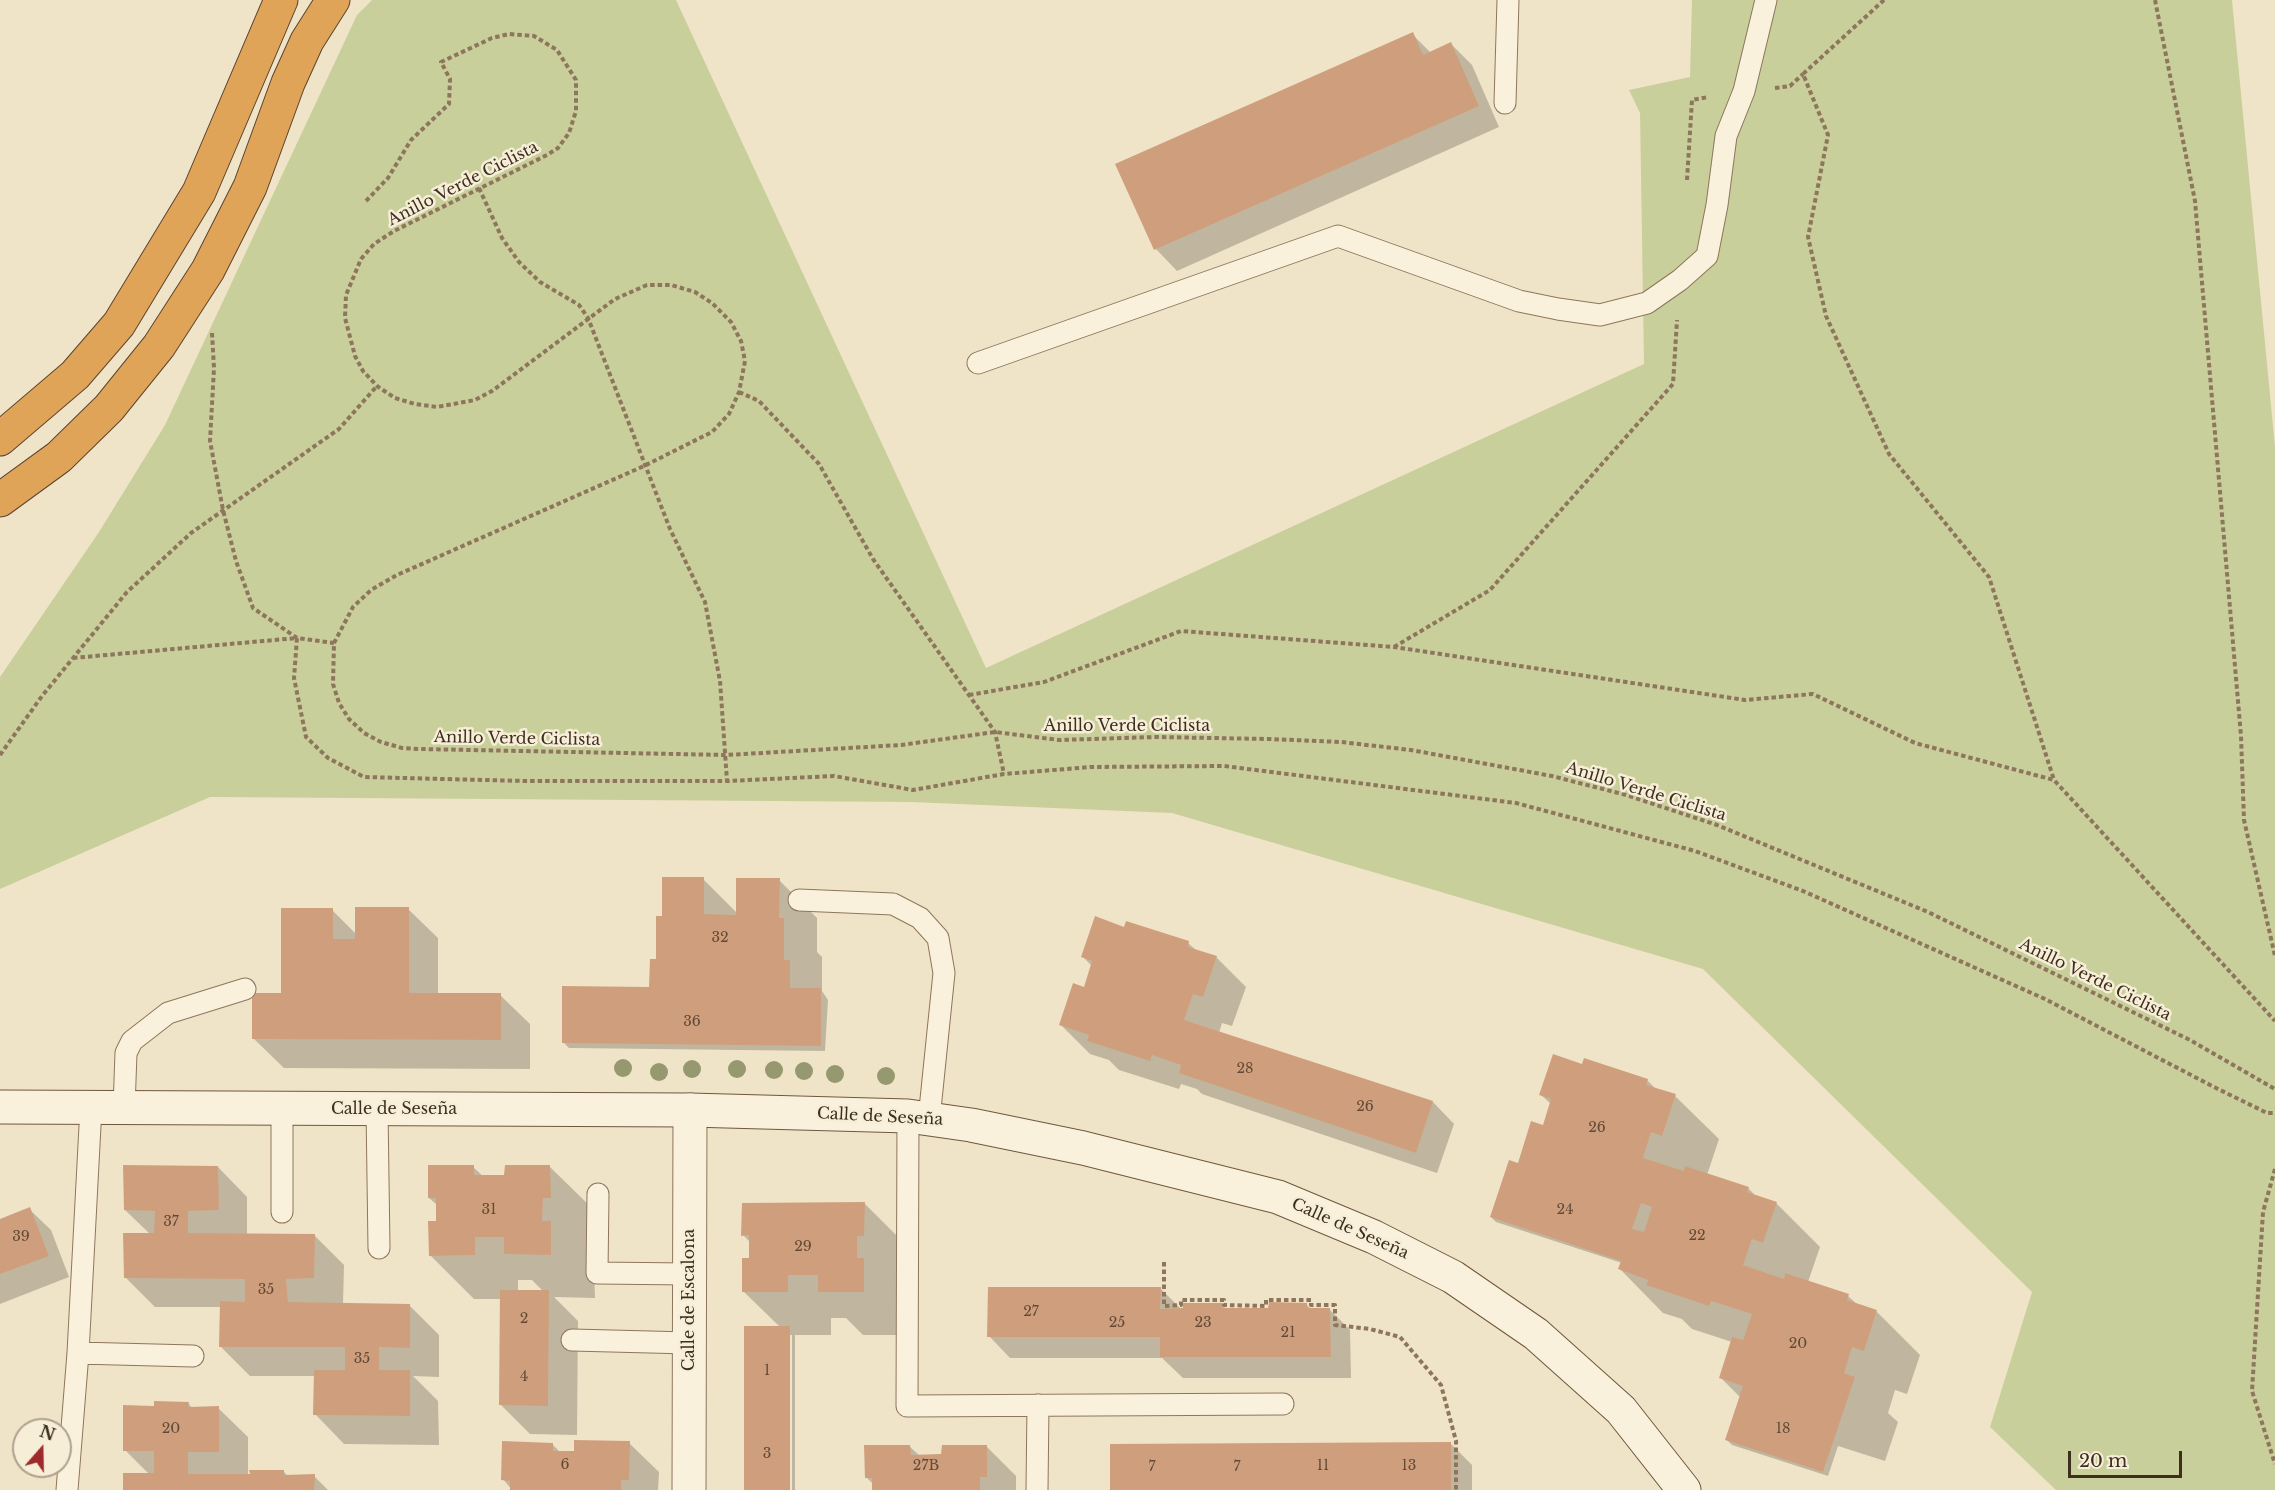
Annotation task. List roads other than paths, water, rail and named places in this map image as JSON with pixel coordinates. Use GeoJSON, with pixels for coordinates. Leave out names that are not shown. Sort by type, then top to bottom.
{"type":"FeatureCollection","features":[{"type":"Feature","properties":{"kind":"highway"},"geometry":{"type":"LineString","coordinates":[[3,435],[75,375],[119,324],[199,192],[280,0]]}},
{"type":"Feature","properties":{"kind":"highway"},"geometry":{"type":"LineString","coordinates":[[0,500],[59,457],[109,408],[159,346],[219,250],[250,187],[288,83],[307,41],[333,0]]}},
{"type":"Feature","properties":{"kind":"street","name":"Calle de Seseña"},"geometry":{"type":"LineString","coordinates":[[0,1107],[690,1110],[918,1117],[1071,1145],[1176,1173],[1258,1190],[1374,1237],[1453,1277],[1536,1334],[1621,1410],[1684,1490]]}},
{"type":"Feature","properties":{"kind":"street","name":"Calle de Escalona"},"geometry":{"type":"LineString","coordinates":[[689,1490],[690,1110]]}},
{"type":"Feature","properties":{"kind":"lane"},"geometry":{"type":"LineString","coordinates":[[1505,103],[1508,0]]}},
{"type":"Feature","properties":{"kind":"lane"},"geometry":{"type":"LineString","coordinates":[[978,363],[1338,236],[1519,301],[1600,315],[1647,303],[1680,280],[1707,256],[1726,136],[1744,92],[1766,0]]}},
{"type":"Feature","properties":{"kind":"lane"},"geometry":{"type":"LineString","coordinates":[[799,900],[892,904],[920,918],[938,938],[944,973],[918,1117],[907,1406],[1283,1404]]}},
{"type":"Feature","properties":{"kind":"lane"},"geometry":{"type":"LineString","coordinates":[[124,1108],[126,1053],[132,1041],[168,1013],[245,989]]}},
{"type":"Feature","properties":{"kind":"lane"},"geometry":{"type":"LineString","coordinates":[[67,1490],[78,1353],[91,1107]]}},
{"type":"Feature","properties":{"kind":"lane"},"geometry":{"type":"LineString","coordinates":[[282,1109],[282,1212]]}},
{"type":"Feature","properties":{"kind":"lane"},"geometry":{"type":"LineString","coordinates":[[377,1109],[379,1248]]}},
{"type":"Feature","properties":{"kind":"lane"},"geometry":{"type":"LineString","coordinates":[[598,1194],[597,1273],[689,1274]]}},
{"type":"Feature","properties":{"kind":"lane"},"geometry":{"type":"LineString","coordinates":[[572,1341],[689,1343]]}},
{"type":"Feature","properties":{"kind":"lane"},"geometry":{"type":"LineString","coordinates":[[78,1353],[193,1356]]}},
{"type":"Feature","properties":{"kind":"lane"},"geometry":{"type":"LineString","coordinates":[[1037,1490],[1038,1405]]}}]}
